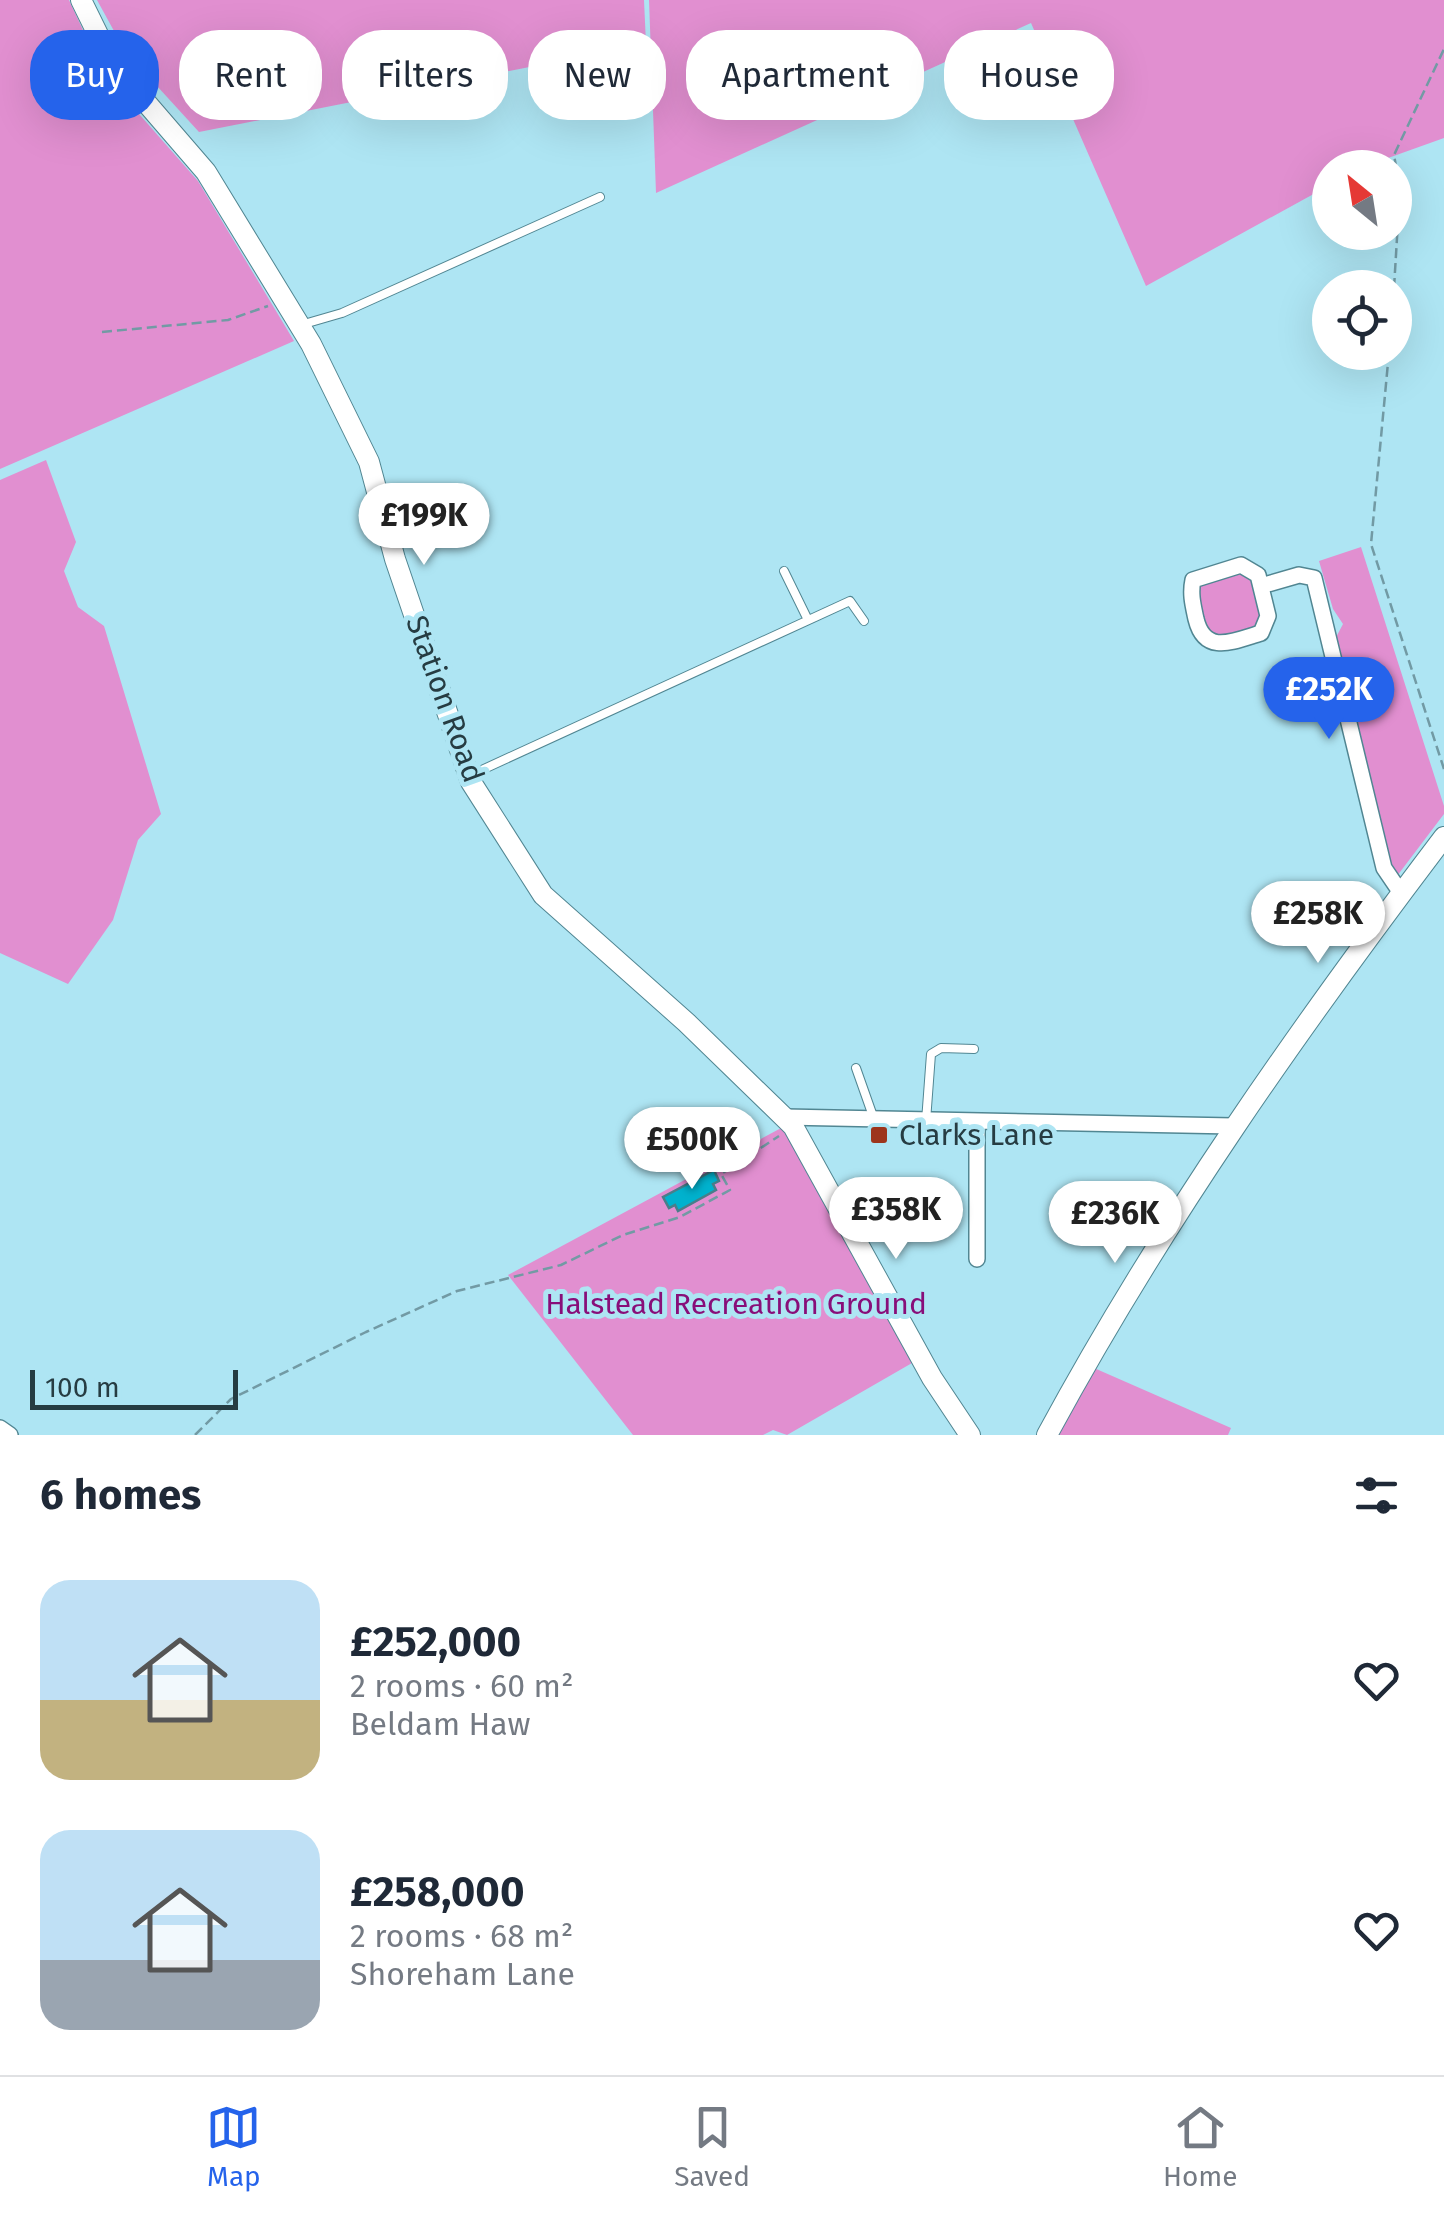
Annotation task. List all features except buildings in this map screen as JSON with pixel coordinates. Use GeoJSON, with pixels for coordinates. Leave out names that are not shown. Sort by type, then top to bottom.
{"type":"FeatureCollection","features":[{"type":"Feature","properties":{"kind":"street","name":"Station Road"},"geometry":{"type":"LineString","coordinates":[[81,0],[112,63],[206,172],[300,326],[369,462],[395,559],[469,776],[543,895],[789,1122],[932,1378],[970,1435]]}},
{"type":"Feature","properties":{"kind":"street"},"geometry":{"type":"LineString","coordinates":[[1241,564],[1258,575],[1261,586],[1268,616],[1260,633],[1218,646],[1206,641],[1193,604],[1193,580],[1241,564]]}},
{"type":"Feature","properties":{"kind":"street"},"geometry":{"type":"LineString","coordinates":[[1261,586],[1298,575],[1314,578],[1384,868],[1401,893]]}},
{"type":"Feature","properties":{"kind":"street"},"geometry":{"type":"LineString","coordinates":[[1047,1435],[1115,1310],[1234,1126],[1444,836]]}},
{"type":"Feature","properties":{"kind":"street"},"geometry":{"type":"LineString","coordinates":[[789,1122],[874,1119],[1234,1126]]}},
{"type":"Feature","properties":{"kind":"street"},"geometry":{"type":"LineString","coordinates":[[977,1259],[978,1123]]}},
{"type":"Feature","properties":{"kind":"street"},"geometry":{"type":"LineString","coordinates":[[0,1428],[10,1435]]}},
{"type":"Feature","properties":{"kind":"lane"},"geometry":{"type":"LineString","coordinates":[[300,326],[342,313],[600,197]]}},
{"type":"Feature","properties":{"kind":"lane"},"geometry":{"type":"LineString","coordinates":[[784,571],[808,620]]}},
{"type":"Feature","properties":{"kind":"lane"},"geometry":{"type":"LineString","coordinates":[[469,776],[850,601],[864,620]]}},
{"type":"Feature","properties":{"kind":"lane"},"geometry":{"type":"LineString","coordinates":[[926,1121],[931,1054],[941,1048],[974,1050]]}},
{"type":"Feature","properties":{"kind":"lane"},"geometry":{"type":"LineString","coordinates":[[856,1068],[874,1119]]}},
{"type":"Feature","properties":{"kind":"path"},"geometry":{"type":"LineString","coordinates":[[1395,270],[1400,188],[1394,155],[1444,50]]}},
{"type":"Feature","properties":{"kind":"path"},"geometry":{"type":"LineString","coordinates":[[102,332],[228,320],[272,304]]}},
{"type":"Feature","properties":{"kind":"path"},"geometry":{"type":"LineString","coordinates":[[1388,370],[1371,544],[1444,769]]}},
{"type":"Feature","properties":{"kind":"path"},"geometry":{"type":"LineString","coordinates":[[194,1435],[230,1399],[366,1332],[458,1292],[561,1266],[623,1235],[680,1217],[730,1190],[720,1174],[789,1122]]}},
{"type":"Feature","properties":{"kind":"green space"},"geometry":{"type":"Polygon","coordinates":[[[0,0],[69,0],[83,30],[30,30],[30,120],[144,120],[198,181],[294,341],[0,469],[0,0]]]}},
{"type":"Feature","properties":{"kind":"green space"},"geometry":{"type":"Polygon","coordinates":[[[97,0],[644,0],[645,30],[528,30],[528,67],[508,71],[508,30],[342,30],[342,104],[322,108],[322,30],[179,30],[179,110],[159,88],[159,30],[113,30],[97,0]]]}},
{"type":"Feature","properties":{"kind":"green space"},"geometry":{"type":"Polygon","coordinates":[[[649,0],[1444,0],[1444,138],[1410,150],[1312,150],[1312,195],[1146,286],[1073,120],[1114,120],[1114,30],[1034,30],[1031,23],[1016,30],[944,30],[944,62],[924,72],[924,30],[686,30],[686,120],[817,120],[656,193],[653,120],[666,120],[666,30],[650,30],[649,0]]]}},
{"type":"Feature","properties":{"kind":"green space"},"geometry":{"type":"Polygon","coordinates":[[[188,120],[260,120],[199,132],[188,120]]]}},
{"type":"Feature","properties":{"kind":"green space"},"geometry":{"type":"Polygon","coordinates":[[[46,460],[76,542],[64,571],[78,607],[104,626],[161,814],[138,840],[113,920],[68,984],[0,953],[0,480],[46,460]]]}},
{"type":"Feature","properties":{"kind":"green space"},"geometry":{"type":"Polygon","coordinates":[[[1361,547],[1444,806],[1444,814],[1394,880],[1333,643],[1343,624],[1333,609],[1319,561],[1361,547]]]}},
{"type":"Feature","properties":{"kind":"green space"},"geometry":{"type":"Polygon","coordinates":[[[1239,570],[1254,579],[1261,617],[1254,628],[1223,637],[1210,635],[1196,590],[1204,579],[1239,570]]]}},
{"type":"Feature","properties":{"kind":"green space","name":"Halstead Recreation Ground"},"geometry":{"type":"Polygon","coordinates":[[[783,1127],[919,1359],[787,1435],[773,1430],[763,1435],[633,1435],[508,1275],[783,1127]]]}},
{"type":"Feature","properties":{"kind":"green space"},"geometry":{"type":"Polygon","coordinates":[[[1094,1368],[1231,1428],[1228,1435],[1057,1435],[1094,1368]]]}},
{"type":"Feature","properties":{"kind":"place","name":"Clarks Lane"},"geometry":{"type":"Point","coordinates":[879,1135]}}]}
